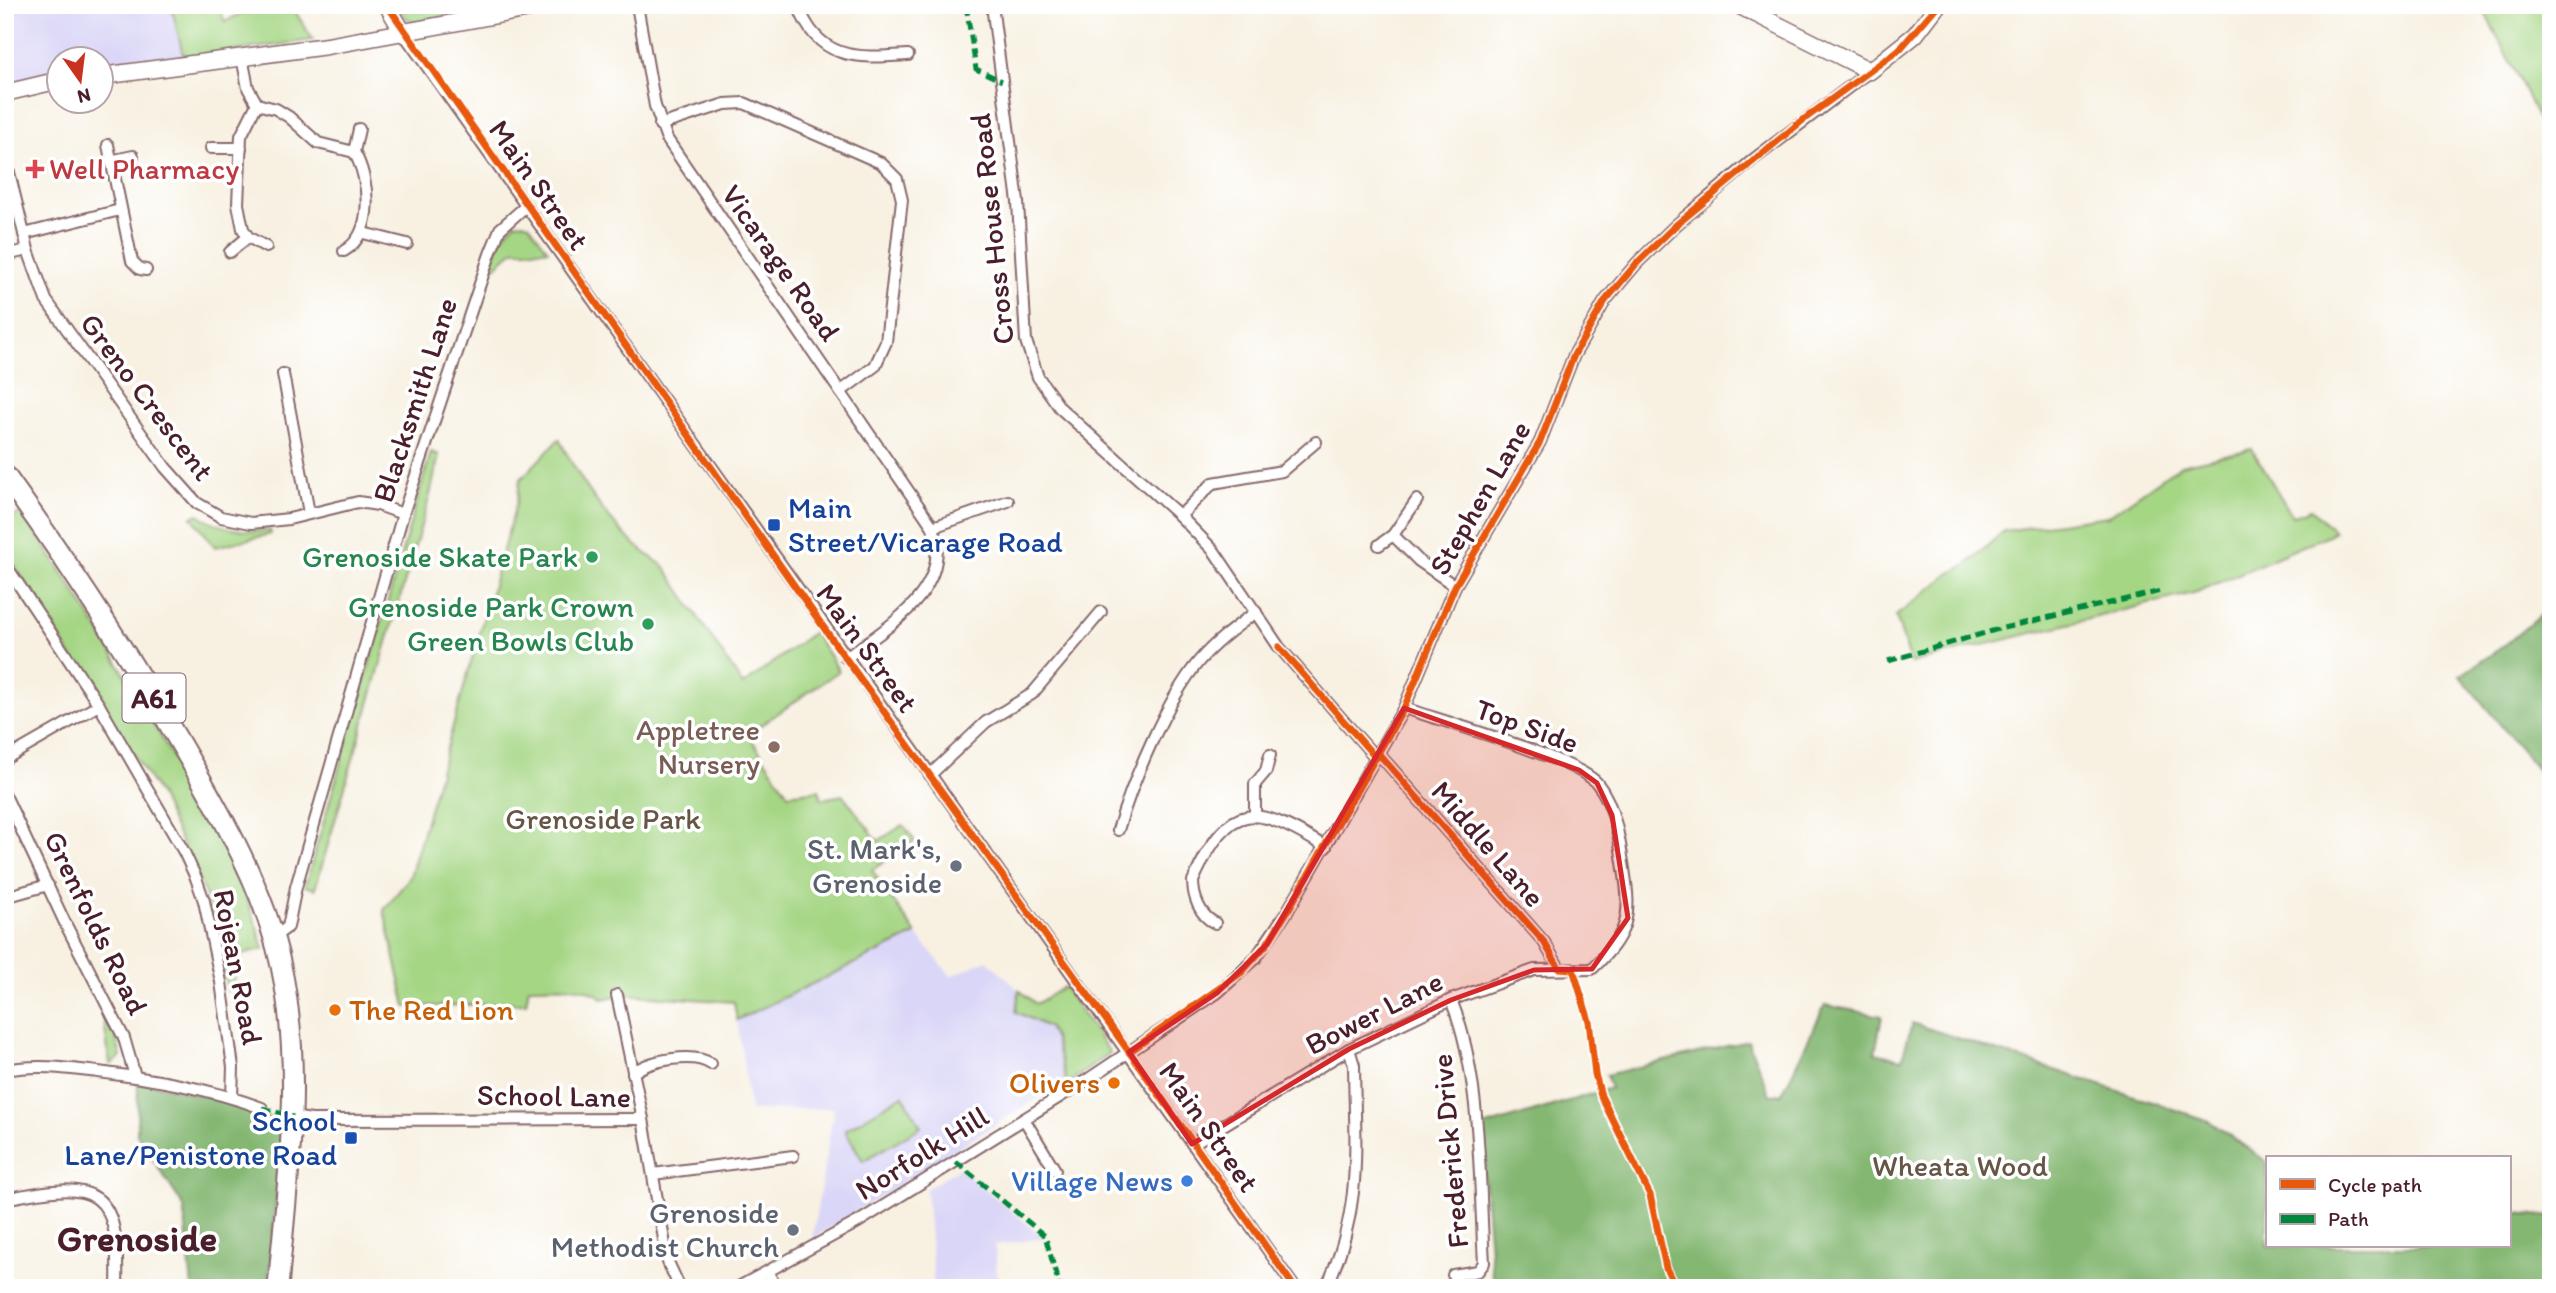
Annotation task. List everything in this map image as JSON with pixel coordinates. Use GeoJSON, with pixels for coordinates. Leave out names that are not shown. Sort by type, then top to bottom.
{"type":"FeatureCollection","features":[{"type":"Feature","properties":{"kind":"highway","name":"A61"},"geometry":{"type":"LineString","coordinates":[[5,475],[102,616],[189,758],[235,844],[272,938],[285,991],[293,1117],[278,1288]]}},
{"type":"Feature","properties":{"kind":"street"},"geometry":{"type":"LineString","coordinates":[[387,5],[404,34]]}},
{"type":"Feature","properties":{"kind":"street"},"geometry":{"type":"LineString","coordinates":[[116,74],[404,34],[551,5]]}},
{"type":"Feature","properties":{"kind":"street","name":"Vicarage Road"},"geometry":{"type":"LineString","coordinates":[[637,5],[660,125],[933,527],[939,549],[938,562],[924,594],[846,658]]}},
{"type":"Feature","properties":{"kind":"street"},"geometry":{"type":"LineString","coordinates":[[798,5],[807,27],[820,39],[850,57],[908,55]]}},
{"type":"Feature","properties":{"kind":"street","name":"Cross House Road"},"geometry":{"type":"LineString","coordinates":[[992,5],[1018,202],[1024,321],[1030,358],[1048,394],[1060,408],[1180,516],[1222,560],[1279,647]]}},
{"type":"Feature","properties":{"kind":"street"},"geometry":{"type":"LineString","coordinates":[[1738,5],[1870,71],[1915,35],[1938,5]]}},
{"type":"Feature","properties":{"kind":"street","name":"Main Street"},"geometry":{"type":"LineString","coordinates":[[404,34],[1294,1288]]}},
{"type":"Feature","properties":{"kind":"street"},"geometry":{"type":"LineString","coordinates":[[242,57],[245,78],[257,104]]}},
{"type":"Feature","properties":{"kind":"street","name":"Stephen Lane"},"geometry":{"type":"LineString","coordinates":[[1129,1052],[1217,993],[1255,960],[1326,847],[1404,708],[1455,586],[1540,442],[1574,355],[1605,302],[1637,263],[1676,225],[1764,151],[1870,71]]}},
{"type":"Feature","properties":{"kind":"street"},"geometry":{"type":"LineString","coordinates":[[5,93],[46,83]]}},
{"type":"Feature","properties":{"kind":"street"},"geometry":{"type":"LineString","coordinates":[[660,125],[725,104],[744,103],[881,163],[897,179],[902,212],[886,342],[875,366],[840,392]]}},
{"type":"Feature","properties":{"kind":"street"},"geometry":{"type":"LineString","coordinates":[[257,104],[241,136],[238,204],[239,218],[248,237],[266,247]]}},
{"type":"Feature","properties":{"kind":"street"},"geometry":{"type":"LineString","coordinates":[[257,104],[276,109],[289,117],[318,143],[354,152]]}},
{"type":"Feature","properties":{"kind":"street"},"geometry":{"type":"LineString","coordinates":[[344,251],[363,233],[365,185],[354,152],[359,130]]}},
{"type":"Feature","properties":{"kind":"street"},"geometry":{"type":"LineString","coordinates":[[108,145],[132,261],[140,270],[146,270]]}},
{"type":"Feature","properties":{"kind":"street"},"geometry":{"type":"LineString","coordinates":[[211,148],[241,148]]}},
{"type":"Feature","properties":{"kind":"street","name":"Greno Crescent"},"geometry":{"type":"LineString","coordinates":[[5,156],[28,250],[46,300],[188,496],[208,512],[237,521],[267,522],[368,502],[403,514]]}},
{"type":"Feature","properties":{"kind":"street"},"geometry":{"type":"LineString","coordinates":[[110,161],[133,156]]}},
{"type":"Feature","properties":{"kind":"street","name":"Blacksmith Lane"},"geometry":{"type":"LineString","coordinates":[[272,938],[288,927],[296,887],[403,514],[495,238],[500,229],[526,206]]}},
{"type":"Feature","properties":{"kind":"street"},"geometry":{"type":"LineString","coordinates":[[24,234],[120,210]]}},
{"type":"Feature","properties":{"kind":"street"},"geometry":{"type":"LineString","coordinates":[[363,233],[407,244]]}},
{"type":"Feature","properties":{"kind":"street"},"geometry":{"type":"LineString","coordinates":[[230,252],[248,237]]}},
{"type":"Feature","properties":{"kind":"street"},"geometry":{"type":"LineString","coordinates":[[5,255],[28,250]]}},
{"type":"Feature","properties":{"kind":"street"},"geometry":{"type":"LineString","coordinates":[[283,374],[309,513]]}},
{"type":"Feature","properties":{"kind":"street"},"geometry":{"type":"LineString","coordinates":[[1180,516],[1213,483],[1282,471],[1316,442]]}},
{"type":"Feature","properties":{"kind":"street"},"geometry":{"type":"LineString","coordinates":[[1380,545],[1394,535],[1417,500]]}},
{"type":"Feature","properties":{"kind":"street"},"geometry":{"type":"LineString","coordinates":[[933,527],[1008,501]]}},
{"type":"Feature","properties":{"kind":"street"},"geometry":{"type":"LineString","coordinates":[[1394,535],[1419,561],[1455,586]]}},
{"type":"Feature","properties":{"kind":"street","name":"Rojean Road"},"geometry":{"type":"LineString","coordinates":[[5,564],[99,705],[184,852],[204,901],[226,1016],[233,1067],[232,1097]]}},
{"type":"Feature","properties":{"kind":"street"},"geometry":{"type":"LineString","coordinates":[[930,775],[986,722],[1032,694],[1101,612]]}},
{"type":"Feature","properties":{"kind":"street"},"geometry":{"type":"LineString","coordinates":[[1118,830],[1131,792],[1189,674],[1201,658],[1256,612]]}},
{"type":"Feature","properties":{"kind":"street","name":"Middle Lane"},"geometry":{"type":"LineString","coordinates":[[1279,647],[1544,942],[1559,968]]}},
{"type":"Feature","properties":{"kind":"street"},"geometry":{"type":"LineString","coordinates":[[5,759],[99,705]]}},
{"type":"Feature","properties":{"kind":"street","name":"Top Side"},"geometry":{"type":"LineString","coordinates":[[1404,708],[1543,756],[1579,770],[1597,783],[1612,815],[1629,910],[1626,927],[1592,969]]}},
{"type":"Feature","properties":{"kind":"street"},"geometry":{"type":"LineString","coordinates":[[1255,815],[1255,784],[1266,771],[1270,755]]}},
{"type":"Feature","properties":{"kind":"street","name":"Grenfolds Road"},"geometry":{"type":"LineString","coordinates":[[5,795],[124,1038],[135,1076]]}},
{"type":"Feature","properties":{"kind":"street"},"geometry":{"type":"LineString","coordinates":[[1215,923],[1204,915],[1196,900],[1193,881],[1217,838],[1236,822],[1255,815],[1264,815],[1326,847]]}},
{"type":"Feature","properties":{"kind":"street"},"geometry":{"type":"LineString","coordinates":[[5,897],[48,885]]}},
{"type":"Feature","properties":{"kind":"street","name":"Bower Lane"},"geometry":{"type":"LineString","coordinates":[[1192,1144],[1349,1049],[1451,1000],[1517,974],[1559,968],[1592,969]]}},
{"type":"Feature","properties":{"kind":"street"},"geometry":{"type":"LineString","coordinates":[[617,995],[643,1119]]}},
{"type":"Feature","properties":{"kind":"street","name":"Frederick Drive"},"geometry":{"type":"LineString","coordinates":[[1451,1000],[1461,1024],[1469,1065],[1484,1263],[1478,1271],[1454,1275]]}},
{"type":"Feature","properties":{"kind":"street"},"geometry":{"type":"LineString","coordinates":[[1326,1288],[1341,1252],[1356,1191],[1354,1065],[1349,1049]]}},
{"type":"Feature","properties":{"kind":"street","name":"Norfolk Hill"},"geometry":{"type":"LineString","coordinates":[[737,1288],[858,1222],[1129,1052]]}},
{"type":"Feature","properties":{"kind":"street"},"geometry":{"type":"LineString","coordinates":[[632,1073],[647,1065],[694,1058],[711,1064]]}},
{"type":"Feature","properties":{"kind":"street"},"geometry":{"type":"LineString","coordinates":[[5,1070],[41,1066],[135,1076],[232,1097],[262,1108]]}},
{"type":"Feature","properties":{"kind":"street","name":"School Lane"},"geometry":{"type":"LineString","coordinates":[[293,1117],[311,1120],[643,1119],[668,1262],[680,1288]]}},
{"type":"Feature","properties":{"kind":"street"},"geometry":{"type":"LineString","coordinates":[[1024,1119],[1055,1170]]}},
{"type":"Feature","properties":{"kind":"street"},"geometry":{"type":"LineString","coordinates":[[653,1174],[793,1156]]}},
{"type":"Feature","properties":{"kind":"street"},"geometry":{"type":"LineString","coordinates":[[5,1199],[73,1188],[95,1195],[115,1224],[117,1288]]}},
{"type":"Feature","properties":{"kind":"street"},"geometry":{"type":"LineString","coordinates":[[767,1272],[776,1288]]}},
{"type":"Feature","properties":{"kind":"highlighted area"},"geometry":{"type":"Polygon","coordinates":[[[1404,708],[1579,770],[1597,783],[1612,815],[1628,918],[1592,969],[1534,970],[1451,1000],[1349,1049],[1192,1144],[1129,1052],[1217,993],[1267,944],[1404,708]]]}},
{"type":"Feature","properties":{"kind":"shaded area"},"geometry":{"type":"Polygon","coordinates":[[[5,5],[171,5],[184,58],[116,66],[116,46],[46,46],[46,74],[5,87],[5,5]]]}},
{"type":"Feature","properties":{"kind":"shaded area"},"geometry":{"type":"Polygon","coordinates":[[[916,934],[951,976],[987,960],[1019,990],[1017,1012],[1048,1027],[1055,1040],[1065,1081],[812,1239],[834,1108],[750,1111],[737,1020],[916,934]]]}},
{"type":"Feature","properties":{"kind":"shaded area"},"geometry":{"type":"Polygon","coordinates":[[[960,1168],[1044,1238],[995,1245],[998,1288],[934,1288],[926,1189],[960,1168]]]}},
{"type":"Feature","properties":{"kind":"green space"},"geometry":{"type":"Polygon","coordinates":[[[171,5],[218,5],[225,22],[256,5],[291,5],[313,40],[184,58],[171,5]]]}},
{"type":"Feature","properties":{"kind":"green space"},"geometry":{"type":"Polygon","coordinates":[[[396,5],[439,5],[455,13],[416,23],[406,18],[396,5]]]}},
{"type":"Feature","properties":{"kind":"green space"},"geometry":{"type":"Polygon","coordinates":[[[2481,5],[2551,5],[2551,150],[2526,93],[2481,5]]]}},
{"type":"Feature","properties":{"kind":"green space"},"geometry":{"type":"Polygon","coordinates":[[[515,223],[529,224],[548,250],[514,250],[490,271],[500,239],[515,223]]]}},
{"type":"Feature","properties":{"kind":"green space","name":"Grenoside Park"},"geometry":{"type":"Polygon","coordinates":[[[559,439],[603,510],[632,541],[664,566],[743,685],[814,632],[839,671],[748,734],[788,794],[819,790],[822,799],[843,795],[878,841],[903,825],[915,841],[872,870],[916,934],[737,1020],[734,1002],[623,994],[604,999],[586,990],[568,987],[529,987],[526,1003],[406,1007],[384,910],[410,877],[517,501],[520,480],[559,439]]]}},
{"type":"Feature","properties":{"kind":"green space"},"geometry":{"type":"Polygon","coordinates":[[[2252,449],[2292,516],[2311,509],[2335,532],[2197,592],[1911,663],[1896,616],[1949,574],[1965,566],[2004,531],[2108,516],[2181,465],[2252,449]]]}},
{"type":"Feature","properties":{"kind":"green space"},"geometry":{"type":"Polygon","coordinates":[[[431,452],[439,455],[430,495],[315,889],[305,886],[431,452]]]}},
{"type":"Feature","properties":{"kind":"green space"},"geometry":{"type":"Polygon","coordinates":[[[20,513],[56,562],[105,641],[199,803],[242,889],[264,949],[230,957],[236,985],[228,991],[206,896],[159,794],[5,551],[5,522],[20,513]]]}},
{"type":"Feature","properties":{"kind":"green space"},"geometry":{"type":"Polygon","coordinates":[[[198,514],[223,526],[251,531],[270,530],[271,534],[215,547],[192,517],[198,514]]]}},
{"type":"Feature","properties":{"kind":"green space"},"geometry":{"type":"Polygon","coordinates":[[[2551,606],[2551,786],[2460,676],[2505,645],[2551,606]]]}},
{"type":"Feature","properties":{"kind":"green space"},"geometry":{"type":"Polygon","coordinates":[[[1064,987],[1110,1053],[1067,1084],[1055,1040],[1048,1027],[1016,1012],[1019,990],[1036,1004],[1064,987]]]}},
{"type":"Feature","properties":{"kind":"green space","name":"Wheata Wood"},"geometry":{"type":"Polygon","coordinates":[[[1825,1005],[1882,1016],[1875,1053],[1902,1059],[1912,1023],[2209,1121],[2266,1161],[2266,1248],[2510,1248],[2510,1212],[2551,1217],[2551,1288],[1493,1288],[1480,1128],[1611,1088],[1606,1075],[1748,1041],[1770,1095],[1782,1094],[1825,1005]]]}},
{"type":"Feature","properties":{"kind":"green space"},"geometry":{"type":"Polygon","coordinates":[[[102,1008],[113,1026],[121,1057],[110,1065],[102,1008]]]}},
{"type":"Feature","properties":{"kind":"green space"},"geometry":{"type":"Polygon","coordinates":[[[138,1081],[239,1106],[274,1120],[282,1128],[268,1288],[192,1288],[184,1207],[137,1135],[138,1081]]]}},
{"type":"Feature","properties":{"kind":"green space"},"geometry":{"type":"Polygon","coordinates":[[[903,1095],[921,1127],[863,1161],[845,1130],[903,1095]]]}},
{"type":"Feature","properties":{"kind":"marked path"},"geometry":{"type":"LineString","coordinates":[[966,5],[976,69],[1002,81]]}},
{"type":"Feature","properties":{"kind":"marked path"},"geometry":{"type":"LineString","coordinates":[[1888,661],[1999,629],[2161,591]]}},
{"type":"Feature","properties":{"kind":"marked path"},"geometry":{"type":"LineString","coordinates":[[262,1108],[293,1117]]}},
{"type":"Feature","properties":{"kind":"marked path"},"geometry":{"type":"LineString","coordinates":[[956,1162],[1045,1236],[1060,1288]]}},
{"type":"Feature","properties":{"kind":"cycle path"},"geometry":{"type":"LineString","coordinates":[[387,5],[836,645],[1140,1067],[1295,1288]]}},
{"type":"Feature","properties":{"kind":"cycle path"},"geometry":{"type":"LineString","coordinates":[[1129,1052],[1242,972],[1267,944],[1404,708],[1455,586],[1540,442],[1574,355],[1605,301],[1637,263],[1676,225],[1803,120],[1900,49],[1938,5]]}},
{"type":"Feature","properties":{"kind":"cycle path"},"geometry":{"type":"LineString","coordinates":[[1279,647],[1376,758]]}},
{"type":"Feature","properties":{"kind":"cycle path"},"geometry":{"type":"LineString","coordinates":[[1378,753],[1544,942],[1559,968],[1573,969],[1589,1021],[1595,1074],[1601,1096],[1650,1195],[1666,1268],[1676,1288]]}},
{"type":"Feature","properties":{"kind":"place","name":"Well Pharmacy"},"geometry":{"type":"Point","coordinates":[35,169]}},
{"type":"Feature","properties":{"kind":"place","name":"Main Street/Vicarage Road"},"geometry":{"type":"Point","coordinates":[774,525]}},
{"type":"Feature","properties":{"kind":"place","name":"Grenoside Skate Park"},"geometry":{"type":"Point","coordinates":[592,557]}},
{"type":"Feature","properties":{"kind":"place","name":"Grenoside Park Crown Green Bowls Club"},"geometry":{"type":"Point","coordinates":[648,624]}},
{"type":"Feature","properties":{"kind":"place","name":"Appletree Nursery"},"geometry":{"type":"Point","coordinates":[774,747]}},
{"type":"Feature","properties":{"kind":"place","name":"St. Mark's, Grenoside"},"geometry":{"type":"Point","coordinates":[956,866]}},
{"type":"Feature","properties":{"kind":"place","name":"The Red Lion"},"geometry":{"type":"Point","coordinates":[335,1010]}},
{"type":"Feature","properties":{"kind":"place","name":"Olivers"},"geometry":{"type":"Point","coordinates":[1114,1083]}},
{"type":"Feature","properties":{"kind":"place","name":"School Lane/Penistone Road"},"geometry":{"type":"Point","coordinates":[351,1138]}},
{"type":"Feature","properties":{"kind":"place","name":"Village News"},"geometry":{"type":"Point","coordinates":[1187,1181]}},
{"type":"Feature","properties":{"kind":"place","name":"Grenoside Methodist Church"},"geometry":{"type":"Point","coordinates":[793,1230]}},
{"type":"Feature","properties":{"kind":"district","name":"Grenoside"},"geometry":{"type":"Point","coordinates":[137,1238]}}]}
